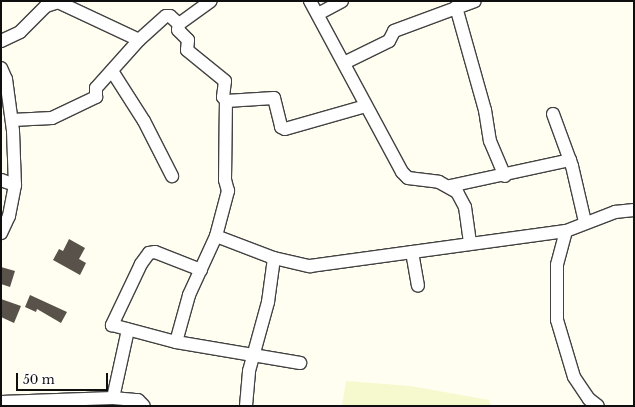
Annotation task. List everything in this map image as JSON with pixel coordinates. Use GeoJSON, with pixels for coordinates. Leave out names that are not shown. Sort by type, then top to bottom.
{"type":"FeatureCollection","features":[{"type":"Feature","properties":{"kind":"street"},"geometry":{"type":"LineString","coordinates":[[176,342],[189,295],[216,236],[228,191],[225,180],[226,101],[222,97],[225,80],[187,50],[188,40],[178,30],[179,24],[211,1]]}},
{"type":"Feature","properties":{"kind":"street"},"geometry":{"type":"LineString","coordinates":[[310,1],[393,158],[408,178],[439,182],[450,186],[457,192],[465,208],[470,243]]}},
{"type":"Feature","properties":{"kind":"street"},"geometry":{"type":"LineString","coordinates":[[318,14],[342,1]]}},
{"type":"Feature","properties":{"kind":"street"},"geometry":{"type":"LineString","coordinates":[[344,63],[389,40],[394,31],[474,1]]}},
{"type":"Feature","properties":{"kind":"street"},"geometry":{"type":"LineString","coordinates":[[1,41],[20,32],[46,6],[58,2],[139,40]]}},
{"type":"Feature","properties":{"kind":"street"},"geometry":{"type":"LineString","coordinates":[[456,7],[485,110],[490,141],[505,176]]}},
{"type":"Feature","properties":{"kind":"street"},"geometry":{"type":"LineString","coordinates":[[12,120],[52,118],[89,101],[97,96],[96,89],[139,40],[168,15],[179,24]]}},
{"type":"Feature","properties":{"kind":"street"},"geometry":{"type":"LineString","coordinates":[[1,68],[6,79],[12,120],[15,185],[9,216],[1,233]]}},
{"type":"Feature","properties":{"kind":"street"},"geometry":{"type":"LineString","coordinates":[[112,71],[144,121],[172,176]]}},
{"type":"Feature","properties":{"kind":"street"},"geometry":{"type":"LineString","coordinates":[[226,101],[274,98],[281,127],[285,128],[366,106]]}},
{"type":"Feature","properties":{"kind":"street"},"geometry":{"type":"LineString","coordinates":[[553,114],[570,160],[585,222]]}},
{"type":"Feature","properties":{"kind":"street"},"geometry":{"type":"LineString","coordinates":[[450,186],[505,176],[570,160]]}},
{"type":"Feature","properties":{"kind":"street"},"geometry":{"type":"LineString","coordinates":[[1,180],[15,185]]}},
{"type":"Feature","properties":{"kind":"street"},"geometry":{"type":"LineString","coordinates":[[216,236],[274,258],[310,266],[566,231],[585,222],[615,212],[634,210]]}},
{"type":"Feature","properties":{"kind":"street"},"geometry":{"type":"LineString","coordinates":[[566,231],[557,265],[557,320],[574,377],[589,398],[598,406]]}},
{"type":"Feature","properties":{"kind":"street"},"geometry":{"type":"LineString","coordinates":[[201,270],[155,252],[146,255],[111,324],[128,330],[176,342],[300,363]]}},
{"type":"Feature","properties":{"kind":"street"},"geometry":{"type":"LineString","coordinates":[[412,252],[418,285]]}},
{"type":"Feature","properties":{"kind":"street"},"geometry":{"type":"LineString","coordinates":[[246,406],[253,356],[268,302],[274,258]]}},
{"type":"Feature","properties":{"kind":"street"},"geometry":{"type":"LineString","coordinates":[[113,398],[128,330]]}},
{"type":"Feature","properties":{"kind":"street"},"geometry":{"type":"LineString","coordinates":[[4,401],[113,398],[138,400],[144,406]]}},
{"type":"Feature","properties":{"kind":"green space"},"geometry":{"type":"Polygon","coordinates":[[[346,381],[410,386],[489,400],[491,406],[342,406],[346,381]]]}},
{"type":"Feature","properties":{"kind":"building"},"geometry":{"type":"Polygon","coordinates":[[[69,239],[85,248],[79,259],[86,263],[80,275],[53,260],[59,249],[63,251],[69,239]]]}},
{"type":"Feature","properties":{"kind":"building"},"geometry":{"type":"Polygon","coordinates":[[[1,267],[15,271],[10,287],[1,284],[1,267]]]}},
{"type":"Feature","properties":{"kind":"building"},"geometry":{"type":"Polygon","coordinates":[[[30,295],[67,312],[61,323],[37,309],[36,312],[25,307],[30,295]]]}},
{"type":"Feature","properties":{"kind":"building"},"geometry":{"type":"Polygon","coordinates":[[[1,299],[21,306],[14,323],[1,317],[1,299]]]}}]}
